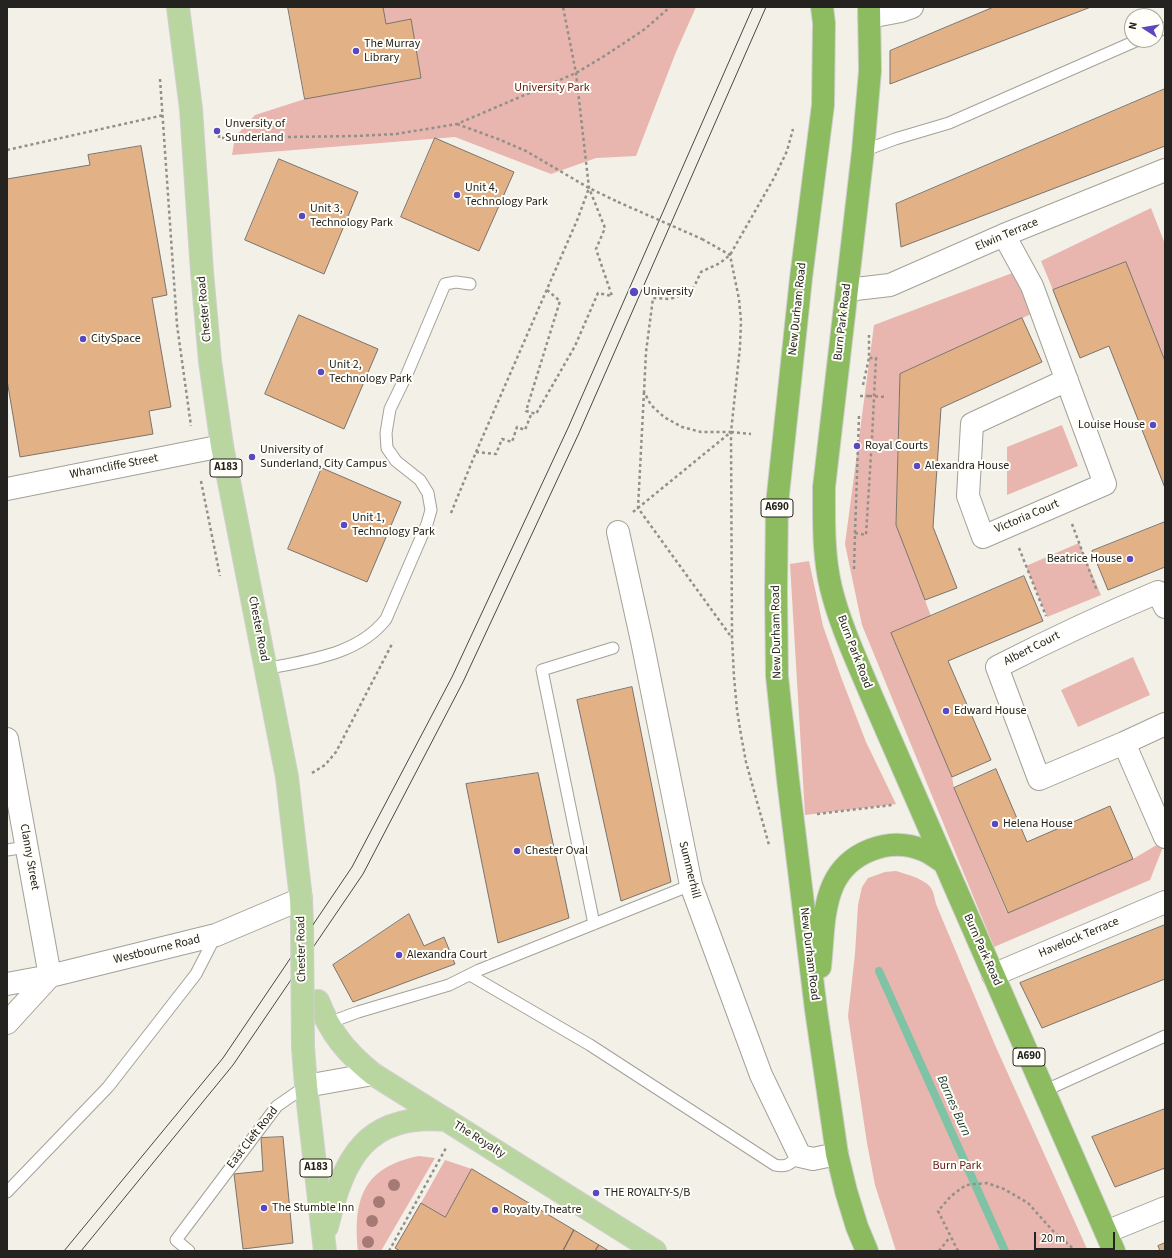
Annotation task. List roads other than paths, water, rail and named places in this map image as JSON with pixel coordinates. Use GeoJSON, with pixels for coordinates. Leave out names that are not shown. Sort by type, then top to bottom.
{"type":"FeatureCollection","features":[{"type":"Feature","properties":{"kind":"highway","name":"New Durham Road"},"geometry":{"type":"LineString","coordinates":[[822,7],[824,23],[823,105],[801,278],[777,504],[777,676],[792,816],[816,1010],[837,1154],[857,1228],[867,1251]]}},
{"type":"Feature","properties":{"kind":"highway","name":"Burn Park Road"},"geometry":{"type":"LineString","coordinates":[[869,12],[870,71],[863,151],[824,487],[825,551],[831,587],[846,634],[944,863],[1110,1242]]}},
{"type":"Feature","properties":{"kind":"highway","name":"A690"},"geometry":{"type":"LineString","coordinates":[[816,1010],[825,915],[828,899],[833,885],[840,873],[850,862],[862,854],[875,848],[890,844],[907,845],[923,850],[944,863]]}},
{"type":"Feature","properties":{"kind":"main road","name":"Chester Road"},"geometry":{"type":"LineString","coordinates":[[178,7],[191,109],[202,272],[210,362],[222,446],[287,777],[301,899],[303,1047],[306,1086],[324,1245]]}},
{"type":"Feature","properties":{"kind":"main road"},"geometry":{"type":"LineString","coordinates":[[302,925],[318,1001],[328,1023],[340,1042],[355,1060],[373,1074],[453,1123]]}},
{"type":"Feature","properties":{"kind":"main road","name":"The Royalty"},"geometry":{"type":"LineString","coordinates":[[324,1245],[339,1186],[345,1171],[354,1156],[365,1143],[378,1132],[411,1120],[423,1119],[453,1123],[654,1251]]}},
{"type":"Feature","properties":{"kind":"street"},"geometry":{"type":"LineString","coordinates":[[869,12],[901,11],[912,7]]}},
{"type":"Feature","properties":{"kind":"street","name":"Elwin Terrace"},"geometry":{"type":"LineString","coordinates":[[847,290],[890,285],[1004,235],[1165,170]]}},
{"type":"Feature","properties":{"kind":"street","name":"Victoria Court"},"geometry":{"type":"LineString","coordinates":[[1004,235],[1032,286],[1067,380],[1105,484],[983,536],[968,496],[972,424],[1067,380]]}},
{"type":"Feature","properties":{"kind":"street","name":"Wharncliffe Street"},"geometry":{"type":"LineString","coordinates":[[7,489],[222,446]]}},
{"type":"Feature","properties":{"kind":"street","name":"Summerhill"},"geometry":{"type":"LineString","coordinates":[[618,532],[642,641],[691,885],[761,1074],[800,1156]]}},
{"type":"Feature","properties":{"kind":"street","name":"Albert Court"},"geometry":{"type":"LineString","coordinates":[[1165,607],[1158,592],[1055,637],[997,667],[1039,779],[1165,724]]}},
{"type":"Feature","properties":{"kind":"street","name":"Clanny Street"},"geometry":{"type":"LineString","coordinates":[[7,739],[17,848],[50,976]]}},
{"type":"Feature","properties":{"kind":"street"},"geometry":{"type":"LineString","coordinates":[[1124,743],[1165,837]]}},
{"type":"Feature","properties":{"kind":"street","name":"Westbourne Road"},"geometry":{"type":"LineString","coordinates":[[7,984],[50,976],[216,935],[301,899]]}},
{"type":"Feature","properties":{"kind":"street","name":"Havelock Terrace"},"geometry":{"type":"LineString","coordinates":[[993,975],[1165,902]]}},
{"type":"Feature","properties":{"kind":"street"},"geometry":{"type":"LineString","coordinates":[[7,1023],[50,976]]}},
{"type":"Feature","properties":{"kind":"street","name":"East Cleft Road"},"geometry":{"type":"LineString","coordinates":[[306,1086],[373,1074]]}},
{"type":"Feature","properties":{"kind":"street"},"geometry":{"type":"LineString","coordinates":[[800,1156],[813,1159],[837,1154]]}},
{"type":"Feature","properties":{"kind":"street"},"geometry":{"type":"LineString","coordinates":[[1110,1242],[1165,1208]]}},
{"type":"Feature","properties":{"kind":"lane"},"geometry":{"type":"LineString","coordinates":[[863,151],[895,139],[949,123],[1124,46]]}},
{"type":"Feature","properties":{"kind":"lane"},"geometry":{"type":"LineString","coordinates":[[266,669],[330,655],[347,649],[378,629],[386,619],[427,524],[431,510],[428,493],[420,480],[396,461],[387,448],[386,433],[390,409],[407,374],[445,284],[456,282],[470,284]]}},
{"type":"Feature","properties":{"kind":"lane"},"geometry":{"type":"LineString","coordinates":[[594,924],[542,670],[613,648]]}},
{"type":"Feature","properties":{"kind":"lane"},"geometry":{"type":"LineString","coordinates":[[328,1023],[358,1012],[449,985],[470,975],[691,885]]}},
{"type":"Feature","properties":{"kind":"lane"},"geometry":{"type":"LineString","coordinates":[[7,1192],[108,1087],[196,974],[216,935]]}},
{"type":"Feature","properties":{"kind":"lane"},"geometry":{"type":"LineString","coordinates":[[470,975],[590,1045],[775,1164],[781,1166],[788,1165],[800,1156]]}},
{"type":"Feature","properties":{"kind":"lane"},"geometry":{"type":"LineString","coordinates":[[1044,1091],[1165,1036]]}},
{"type":"Feature","properties":{"kind":"lane","name":"East Cleft Road"},"geometry":{"type":"LineString","coordinates":[[189,1251],[176,1240],[277,1106],[306,1086]]}},
{"type":"Feature","properties":{"kind":"waterway","name":"Barnes Burn"},"geometry":{"type":"LineString","coordinates":[[879,971],[1005,1251]]}},
{"type":"Feature","properties":{"kind":"tram line"},"geometry":{"type":"LineString","coordinates":[[64,1251],[223,1058],[352,867],[452,677],[568,428],[753,7]]}},
{"type":"Feature","properties":{"kind":"tram line"},"geometry":{"type":"LineString","coordinates":[[81,1251],[233,1065],[363,874],[463,682],[579,433],[766,7]]}},
{"type":"Feature","properties":{"kind":"place","name":"The Murray Library"},"geometry":{"type":"Point","coordinates":[356,51]}},
{"type":"Feature","properties":{"kind":"place","name":"Unversity of Sunderland"},"geometry":{"type":"Point","coordinates":[217,131]}},
{"type":"Feature","properties":{"kind":"place","name":"Unit 4, Technology Park"},"geometry":{"type":"Point","coordinates":[457,195]}},
{"type":"Feature","properties":{"kind":"place","name":"Unit 3, Technology Park"},"geometry":{"type":"Point","coordinates":[302,216]}},
{"type":"Feature","properties":{"kind":"place","name":"University"},"geometry":{"type":"Point","coordinates":[634,292]}},
{"type":"Feature","properties":{"kind":"place","name":"CitySpace"},"geometry":{"type":"Point","coordinates":[83,339]}},
{"type":"Feature","properties":{"kind":"place","name":"Unit 2, Technology Park"},"geometry":{"type":"Point","coordinates":[321,372]}},
{"type":"Feature","properties":{"kind":"place","name":"Louise House"},"geometry":{"type":"Point","coordinates":[1153,425]}},
{"type":"Feature","properties":{"kind":"place","name":"Royal Courts"},"geometry":{"type":"Point","coordinates":[857,446]}},
{"type":"Feature","properties":{"kind":"place","name":"University of Sunderland, City Campus"},"geometry":{"type":"Point","coordinates":[252,457]}},
{"type":"Feature","properties":{"kind":"place","name":"Alexandra House"},"geometry":{"type":"Point","coordinates":[917,466]}},
{"type":"Feature","properties":{"kind":"place","name":"Unit 1, Technology Park"},"geometry":{"type":"Point","coordinates":[344,525]}},
{"type":"Feature","properties":{"kind":"place","name":"Beatrice House"},"geometry":{"type":"Point","coordinates":[1130,559]}},
{"type":"Feature","properties":{"kind":"place","name":"Edward House"},"geometry":{"type":"Point","coordinates":[946,711]}},
{"type":"Feature","properties":{"kind":"place","name":"Helena House"},"geometry":{"type":"Point","coordinates":[995,824]}},
{"type":"Feature","properties":{"kind":"place","name":"Chester Oval"},"geometry":{"type":"Point","coordinates":[517,851]}},
{"type":"Feature","properties":{"kind":"place","name":"Alexandra Court"},"geometry":{"type":"Point","coordinates":[399,955]}},
{"type":"Feature","properties":{"kind":"place","name":"THE ROYALTY-S/B"},"geometry":{"type":"Point","coordinates":[596,1193]}},
{"type":"Feature","properties":{"kind":"place","name":"The Stumble Inn"},"geometry":{"type":"Point","coordinates":[264,1208]}},
{"type":"Feature","properties":{"kind":"place","name":"Royalty Theatre"},"geometry":{"type":"Point","coordinates":[495,1210]}},
{"type":"Feature","properties":{"kind":"park label","name":"University Park"},"geometry":{"type":"Point","coordinates":[552,88]}},
{"type":"Feature","properties":{"kind":"park label","name":"Burn Park"},"geometry":{"type":"Point","coordinates":[957,1166]}}]}
